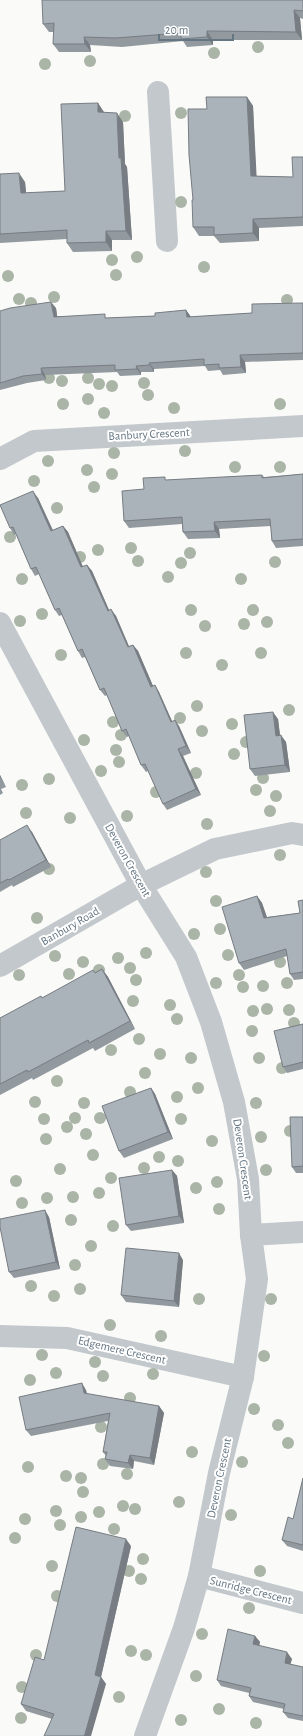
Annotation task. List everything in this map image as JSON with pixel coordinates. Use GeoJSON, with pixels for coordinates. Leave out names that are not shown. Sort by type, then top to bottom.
{"type":"FeatureCollection","features":[{"type":"Feature","properties":{"kind":"street"},"geometry":{"type":"LineString","coordinates":[[158,92],[167,241]]}},
{"type":"Feature","properties":{"kind":"street","name":"Banbury Crescent"},"geometry":{"type":"LineString","coordinates":[[0,459],[34,441],[303,426]]}},
{"type":"Feature","properties":{"kind":"street","name":"Deveron Crescent"},"geometry":{"type":"LineString","coordinates":[[0,623],[141,886],[186,957],[211,1022],[234,1102],[248,1179],[251,1235],[257,1280],[243,1378],[219,1473],[199,1576],[184,1628],[145,1736]]}},
{"type":"Feature","properties":{"kind":"street"},"geometry":{"type":"LineString","coordinates":[[141,886],[215,849],[292,833],[303,835]]}},
{"type":"Feature","properties":{"kind":"street","name":"Banbury Road"},"geometry":{"type":"LineString","coordinates":[[0,966],[141,886]]}},
{"type":"Feature","properties":{"kind":"street"},"geometry":{"type":"LineString","coordinates":[[251,1235],[303,1232]]}},
{"type":"Feature","properties":{"kind":"street","name":"Edgemere Crescent"},"geometry":{"type":"LineString","coordinates":[[0,1336],[67,1338],[243,1378]]}},
{"type":"Feature","properties":{"kind":"street","name":"Sunridge Crescent"},"geometry":{"type":"LineString","coordinates":[[199,1576],[303,1603]]}},
{"type":"Feature","properties":{"kind":"building"},"geometry":{"type":"Polygon","coordinates":[[[42,0],[303,0],[303,11],[294,10],[296,32],[207,31],[207,37],[181,39],[181,33],[116,38],[84,37],[85,44],[53,44],[54,23],[43,24],[42,0]]]}},
{"type":"Feature","properties":{"kind":"building"},"geometry":{"type":"Polygon","coordinates":[[[206,97],[247,97],[251,176],[293,177],[292,157],[303,157],[303,217],[253,219],[253,233],[214,235],[214,227],[193,227],[188,109],[207,109],[206,97]]]}},
{"type":"Feature","properties":{"kind":"building"},"geometry":{"type":"Polygon","coordinates":[[[98,103],[98,112],[117,113],[119,158],[121,158],[126,231],[106,231],[106,242],[67,243],[67,230],[0,234],[0,174],[19,173],[21,193],[65,191],[61,104],[98,103]]]}},
{"type":"Feature","properties":{"kind":"building"},"geometry":{"type":"Polygon","coordinates":[[[51,302],[54,317],[105,314],[105,318],[155,316],[155,313],[186,310],[187,317],[252,313],[252,304],[303,303],[303,353],[240,355],[241,367],[219,368],[219,364],[204,365],[204,359],[149,363],[150,365],[136,366],[137,369],[115,370],[115,365],[41,368],[42,374],[23,376],[0,383],[0,311],[10,308],[51,302]]]}},
{"type":"Feature","properties":{"kind":"building"},"geometry":{"type":"Polygon","coordinates":[[[303,474],[303,539],[272,541],[270,519],[214,522],[215,531],[183,532],[182,517],[124,521],[122,491],[144,489],[143,478],[165,477],[165,480],[262,475],[262,478],[303,474]]]}},
{"type":"Feature","properties":{"kind":"building"},"geometry":{"type":"Polygon","coordinates":[[[33,491],[51,531],[63,526],[81,567],[87,565],[108,611],[111,609],[128,647],[133,645],[151,687],[155,685],[171,722],[175,720],[186,746],[178,749],[196,789],[163,804],[145,764],[141,765],[126,729],[122,731],[104,688],[100,690],[82,649],[78,651],[59,608],[55,610],[36,567],[31,569],[13,527],[10,528],[0,505],[33,491]]]}},
{"type":"Feature","properties":{"kind":"building"},"geometry":{"type":"Polygon","coordinates":[[[273,712],[276,736],[281,735],[285,765],[250,769],[244,715],[273,712]]]}},
{"type":"Feature","properties":{"kind":"building"},"geometry":{"type":"Polygon","coordinates":[[[27,825],[46,860],[9,880],[8,879],[0,883],[0,840],[27,825]]]}},
{"type":"Feature","properties":{"kind":"building"},"geometry":{"type":"Polygon","coordinates":[[[257,896],[264,918],[300,913],[298,901],[303,900],[303,972],[290,974],[286,949],[239,963],[222,907],[257,896]]]}},
{"type":"Feature","properties":{"kind":"building"},"geometry":{"type":"Polygon","coordinates":[[[102,969],[130,1021],[89,1043],[88,1040],[28,1072],[27,1070],[0,1084],[0,1018],[41,996],[42,998],[93,970],[95,973],[102,969]]]}},
{"type":"Feature","properties":{"kind":"building"},"geometry":{"type":"Polygon","coordinates":[[[303,1024],[303,1062],[283,1067],[274,1031],[303,1024]]]}},
{"type":"Feature","properties":{"kind":"building"},"geometry":{"type":"Polygon","coordinates":[[[151,1088],[168,1132],[119,1151],[102,1106],[151,1088]]]}},
{"type":"Feature","properties":{"kind":"building"},"geometry":{"type":"Polygon","coordinates":[[[290,1117],[303,1117],[303,1166],[292,1167],[290,1117]]]}},
{"type":"Feature","properties":{"kind":"building"},"geometry":{"type":"Polygon","coordinates":[[[172,1170],[179,1216],[126,1225],[119,1178],[172,1170]]]}},
{"type":"Feature","properties":{"kind":"building"},"geometry":{"type":"Polygon","coordinates":[[[45,1210],[56,1262],[9,1272],[0,1227],[0,1219],[45,1210]]]}},
{"type":"Feature","properties":{"kind":"building"},"geometry":{"type":"Polygon","coordinates":[[[126,1248],[179,1253],[174,1301],[121,1295],[126,1248]]]}},
{"type":"Feature","properties":{"kind":"building"},"geometry":{"type":"Polygon","coordinates":[[[82,1383],[84,1393],[159,1406],[150,1458],[130,1455],[128,1463],[105,1459],[107,1452],[103,1452],[110,1413],[26,1430],[19,1397],[82,1383]]]}},
{"type":"Feature","properties":{"kind":"building"},"geometry":{"type":"Polygon","coordinates":[[[303,1478],[303,1545],[282,1540],[288,1517],[293,1519],[303,1478]]]}},
{"type":"Feature","properties":{"kind":"building"},"geometry":{"type":"Polygon","coordinates":[[[76,1527],[126,1539],[95,1675],[101,1677],[85,1734],[84,1736],[44,1736],[54,1714],[21,1704],[35,1657],[44,1660],[76,1527]]]}},
{"type":"Feature","properties":{"kind":"building"},"geometry":{"type":"Polygon","coordinates":[[[228,1629],[255,1636],[253,1644],[287,1652],[285,1663],[303,1667],[303,1716],[283,1712],[285,1704],[249,1696],[251,1688],[217,1680],[228,1629]]]}}]}
